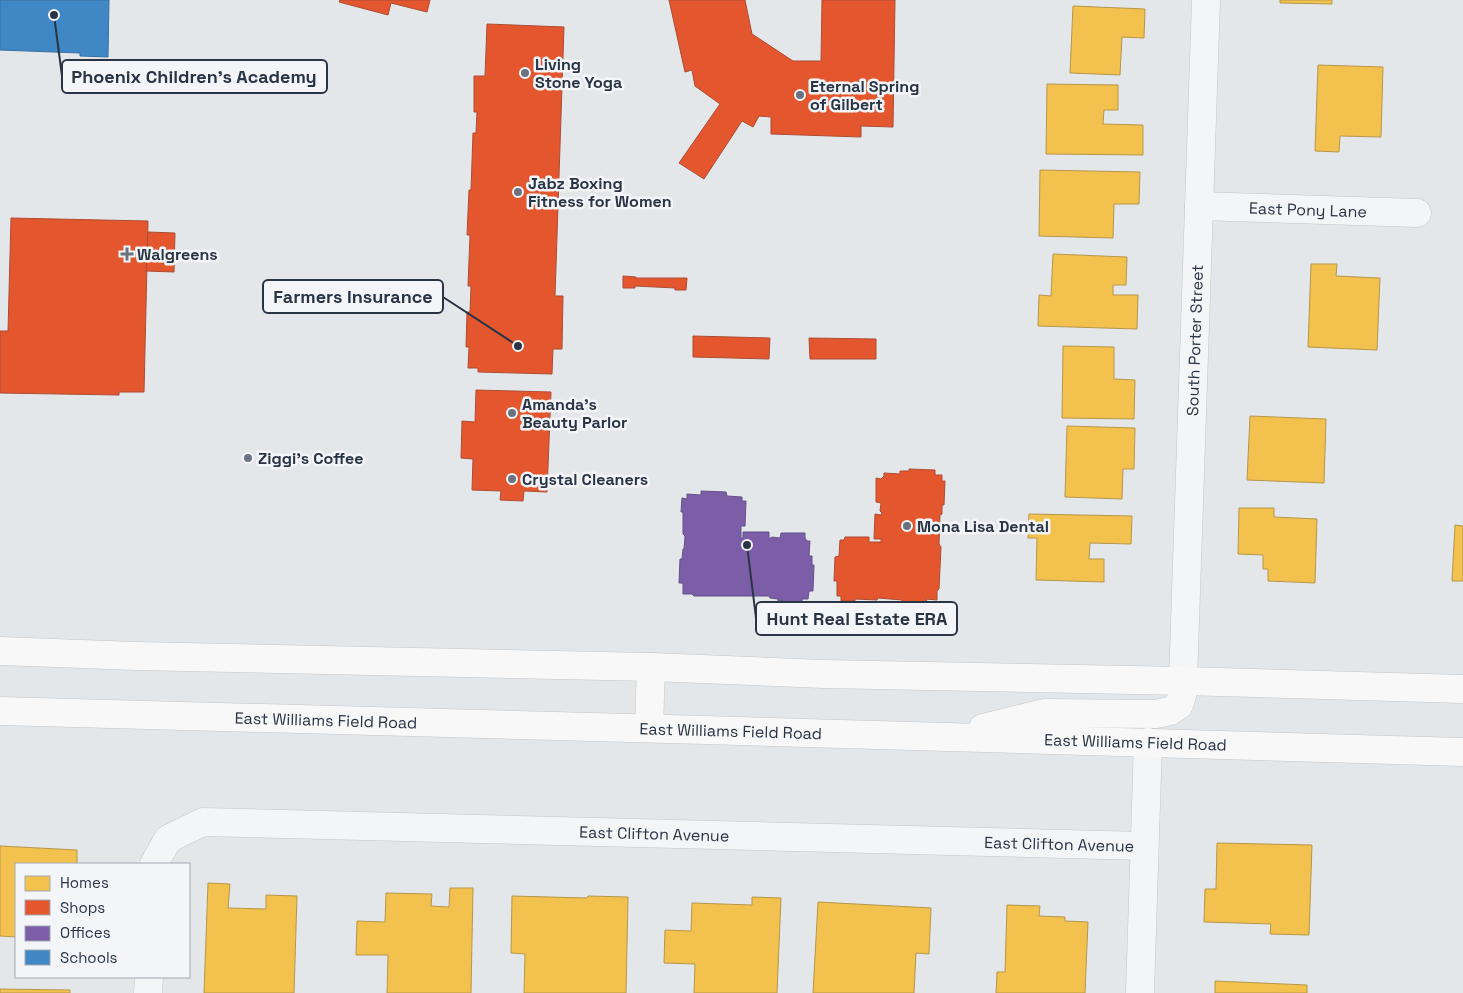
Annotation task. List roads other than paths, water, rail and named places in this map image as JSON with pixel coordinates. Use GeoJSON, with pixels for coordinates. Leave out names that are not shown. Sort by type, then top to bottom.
{"type":"FeatureCollection","features":[{"type":"Feature","properties":{"kind":"main road"},"geometry":{"type":"LineString","coordinates":[[0,651],[136,656],[651,667],[823,674],[1183,681],[1463,690]]}},
{"type":"Feature","properties":{"kind":"main road"},"geometry":{"type":"LineString","coordinates":[[649,728],[651,667]]}},
{"type":"Feature","properties":{"kind":"main road"},"geometry":{"type":"LineString","coordinates":[[950,737],[1044,713],[1156,714],[1170,711],[1179,705],[1183,681]]}},
{"type":"Feature","properties":{"kind":"main road","name":"East Williams Field Road"},"geometry":{"type":"LineString","coordinates":[[0,711],[1463,752]]}},
{"type":"Feature","properties":{"kind":"street","name":"South Porter Street"},"geometry":{"type":"LineString","coordinates":[[1183,681],[1206,0]]}},
{"type":"Feature","properties":{"kind":"street","name":"East Pony Lane"},"geometry":{"type":"LineString","coordinates":[[1199,206],[1418,213]]}},
{"type":"Feature","properties":{"kind":"street"},"geometry":{"type":"LineString","coordinates":[[1140,993],[1148,742]]}},
{"type":"Feature","properties":{"kind":"street","name":"East Clifton Avenue"},"geometry":{"type":"LineString","coordinates":[[155,863],[168,838],[203,822],[1144,846]]}},
{"type":"Feature","properties":{"kind":"street"},"geometry":{"type":"LineString","coordinates":[[148,993],[149,978]]}},
{"type":"Feature","properties":{"kind":"place","name":"Phoenix Children's Academy"},"geometry":{"type":"Point","coordinates":[54,15]}},
{"type":"Feature","properties":{"kind":"place","name":"Living Stone Yoga"},"geometry":{"type":"Point","coordinates":[525,73]}},
{"type":"Feature","properties":{"kind":"place","name":"Eternal Spring of Gilbert"},"geometry":{"type":"Point","coordinates":[800,95]}},
{"type":"Feature","properties":{"kind":"place","name":"Jabz Boxing Fitness for Women"},"geometry":{"type":"Point","coordinates":[518,192]}},
{"type":"Feature","properties":{"kind":"place","name":"Walgreens"},"geometry":{"type":"Point","coordinates":[127,254]}},
{"type":"Feature","properties":{"kind":"place","name":"Farmers Insurance"},"geometry":{"type":"Point","coordinates":[518,346]}},
{"type":"Feature","properties":{"kind":"place","name":"Amanda's Beauty Parlor"},"geometry":{"type":"Point","coordinates":[512,413]}},
{"type":"Feature","properties":{"kind":"place","name":"Ziggi's Coffee"},"geometry":{"type":"Point","coordinates":[248,458]}},
{"type":"Feature","properties":{"kind":"place","name":"Crystal Cleaners"},"geometry":{"type":"Point","coordinates":[512,479]}},
{"type":"Feature","properties":{"kind":"place","name":"Mona Lisa Dental"},"geometry":{"type":"Point","coordinates":[907,526]}},
{"type":"Feature","properties":{"kind":"place","name":"Hunt Real Estate ERA"},"geometry":{"type":"Point","coordinates":[747,545]}}]}
